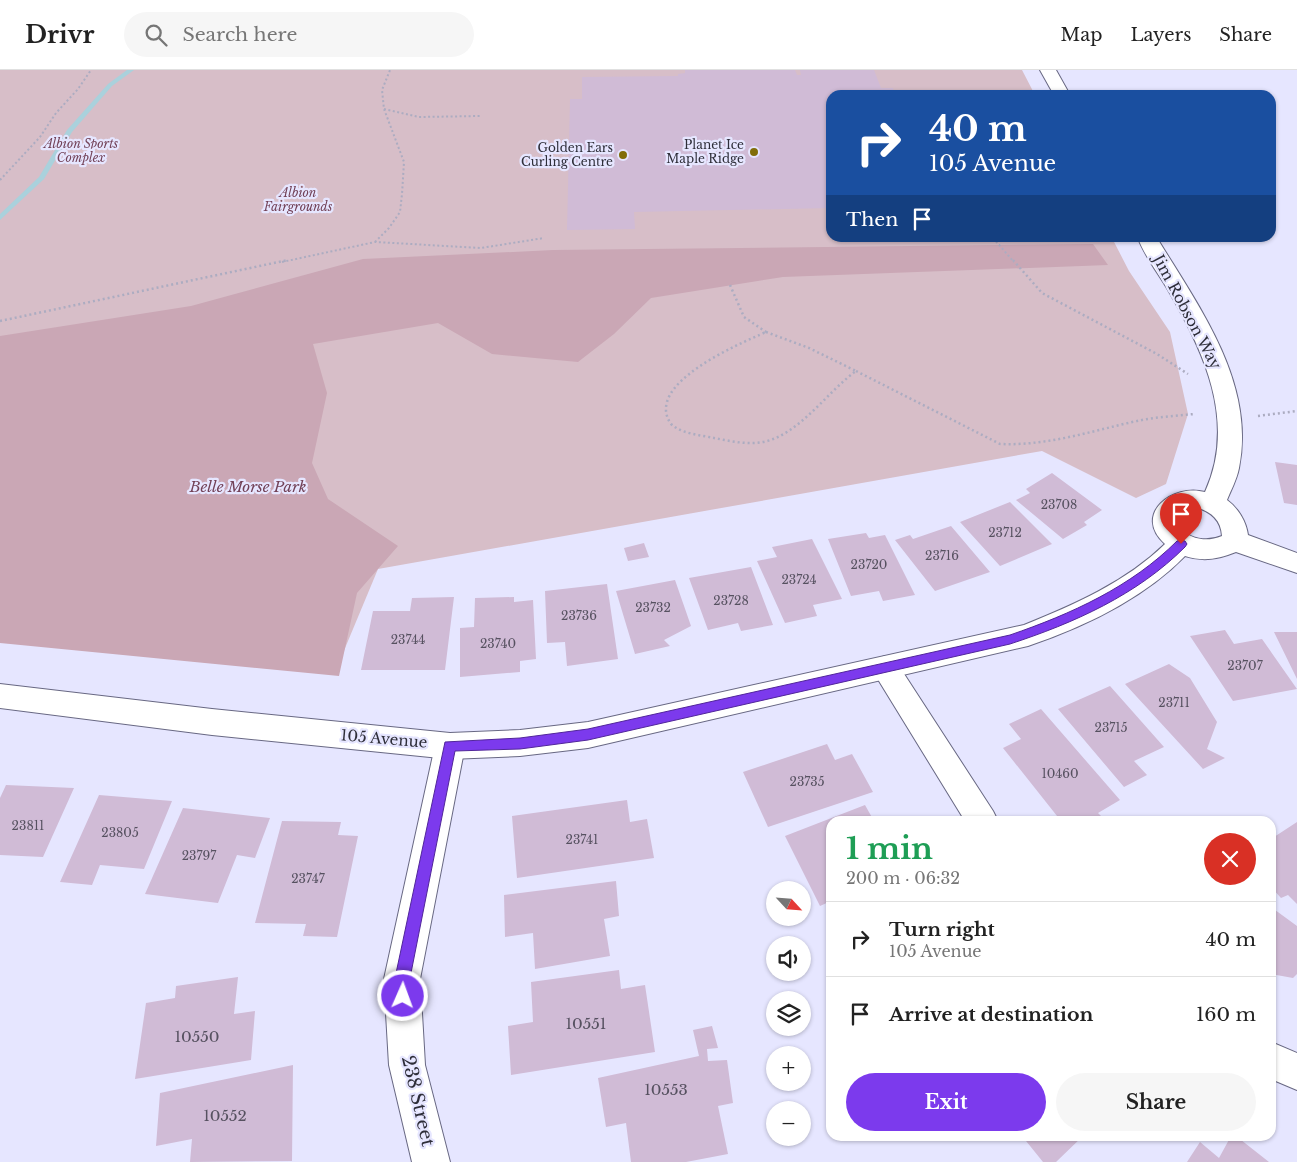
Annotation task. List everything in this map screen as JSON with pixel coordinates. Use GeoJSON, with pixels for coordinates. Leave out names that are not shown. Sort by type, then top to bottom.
{"type":"FeatureCollection","features":[{"type":"Feature","properties":{"kind":"street"},"geometry":{"type":"LineString","coordinates":[[1048,70],[1059,90]]}},
{"type":"Feature","properties":{"kind":"street","name":"Jim Robson Way"},"geometry":{"type":"LineString","coordinates":[[1149,242],[1202,334],[1224,385],[1230,415],[1230,446],[1226,470],[1213,504]]}},
{"type":"Feature","properties":{"kind":"street"},"geometry":{"type":"LineString","coordinates":[[1195,498],[1213,504],[1228,514],[1235,528],[1235,541],[1222,549],[1212,551],[1196,550],[1181,544],[1169,532],[1164,522],[1166,512],[1175,503],[1183,499],[1195,498]]}},
{"type":"Feature","properties":{"kind":"street"},"geometry":{"type":"LineString","coordinates":[[1235,541],[1297,563]]}},
{"type":"Feature","properties":{"kind":"street","name":"105 Avenue"},"geometry":{"type":"LineString","coordinates":[[0,696],[212,722],[450,746],[520,743],[588,735],[1010,640],[1076,616],[1134,583],[1162,563],[1181,544]]}},
{"type":"Feature","properties":{"kind":"street"},"geometry":{"type":"LineString","coordinates":[[885,668],[979,816]]}},
{"type":"Feature","properties":{"kind":"street","name":"238 Street"},"geometry":{"type":"LineString","coordinates":[[432,1162],[406,1065],[402,978],[450,746]]}},
{"type":"Feature","properties":{"kind":"street"},"geometry":{"type":"LineString","coordinates":[[1276,1062],[1297,1072]]}},
{"type":"Feature","properties":{"kind":"path"},"geometry":{"type":"LineString","coordinates":[[0,180],[40,137],[56,113],[78,89],[91,70]]}},
{"type":"Feature","properties":{"kind":"path"},"geometry":{"type":"LineString","coordinates":[[375,242],[389,228],[400,212],[402,194],[404,162],[384,109],[382,90],[390,70]]}},
{"type":"Feature","properties":{"kind":"path"},"geometry":{"type":"LineString","coordinates":[[384,109],[419,118],[480,116]]}},
{"type":"Feature","properties":{"kind":"path"},"geometry":{"type":"LineString","coordinates":[[0,321],[375,242],[481,248],[544,238]]}},
{"type":"Feature","properties":{"kind":"path"},"geometry":{"type":"LineString","coordinates":[[997,242],[1042,293],[1157,354],[1195,378]]}},
{"type":"Feature","properties":{"kind":"path"},"geometry":{"type":"LineString","coordinates":[[730,286],[744,317],[766,332],[809,348],[1000,444],[1019,446],[1046,443],[1139,420],[1194,414]]}},
{"type":"Feature","properties":{"kind":"path"},"geometry":{"type":"LineString","coordinates":[[766,332],[713,358],[678,384],[668,398],[665,408],[669,423],[675,428],[748,444],[769,440],[786,432],[806,418],[840,381],[856,371]]}},
{"type":"Feature","properties":{"kind":"path"},"geometry":{"type":"LineString","coordinates":[[1254,417],[1297,411]]}},
{"type":"Feature","properties":{"kind":"green space"},"geometry":{"type":"Polygon","coordinates":[[[0,70],[1022,70],[1032,90],[826,90],[826,242],[1114,242],[1129,271],[1170,332],[1188,414],[1166,484],[1136,498],[1042,451],[378,569],[343,653],[0,353],[0,70]]]}},
{"type":"Feature","properties":{"kind":"green space","name":"Belle Morse Park"},"geometry":{"type":"Polygon","coordinates":[[[1093,244],[1108,265],[783,277],[651,298],[614,334],[578,362],[492,354],[438,323],[313,344],[327,393],[312,463],[328,499],[398,546],[357,593],[339,676],[0,643],[0,336],[191,306],[363,259],[553,250],[1093,244]]]}},
{"type":"Feature","properties":{"kind":"building"},"geometry":{"type":"Polygon","coordinates":[[[685,70],[795,70],[797,75],[801,75],[800,70],[874,70],[881,88],[893,88],[894,90],[826,90],[826,208],[634,212],[635,229],[567,230],[570,99],[582,99],[582,77],[678,76],[678,74],[685,73],[685,70]]]}},
{"type":"Feature","properties":{"kind":"building"},"geometry":{"type":"Polygon","coordinates":[[[1275,462],[1297,465],[1297,505],[1284,503],[1275,462]]]}},
{"type":"Feature","properties":{"kind":"building"},"geometry":{"type":"Polygon","coordinates":[[[1052,473],[1102,510],[1084,522],[1087,525],[1063,539],[1016,500],[1030,493],[1026,489],[1052,473]]]}},
{"type":"Feature","properties":{"kind":"building"},"geometry":{"type":"Polygon","coordinates":[[[1010,502],[1052,544],[1000,566],[960,522],[1010,502]]]}},
{"type":"Feature","properties":{"kind":"building"},"geometry":{"type":"Polygon","coordinates":[[[951,526],[990,572],[935,591],[895,540],[910,535],[913,539],[951,526]]]}},
{"type":"Feature","properties":{"kind":"building"},"geometry":{"type":"Polygon","coordinates":[[[866,533],[869,538],[885,535],[915,595],[883,601],[879,591],[851,596],[828,539],[866,533]]]}},
{"type":"Feature","properties":{"kind":"building"},"geometry":{"type":"Polygon","coordinates":[[[812,539],[842,599],[813,605],[817,616],[785,623],[757,561],[777,557],[772,547],[812,539]]]}},
{"type":"Feature","properties":{"kind":"building"},"geometry":{"type":"Polygon","coordinates":[[[644,543],[649,557],[628,561],[624,548],[644,543]]]}},
{"type":"Feature","properties":{"kind":"building"},"geometry":{"type":"Polygon","coordinates":[[[751,567],[773,625],[741,631],[738,623],[708,630],[689,578],[751,567]]]}},
{"type":"Feature","properties":{"kind":"building"},"geometry":{"type":"Polygon","coordinates":[[[675,580],[691,626],[664,640],[670,646],[635,654],[616,591],[675,580]]]}},
{"type":"Feature","properties":{"kind":"building"},"geometry":{"type":"Polygon","coordinates":[[[607,584],[618,659],[567,666],[565,642],[547,643],[545,591],[607,584]]]}},
{"type":"Feature","properties":{"kind":"building"},"geometry":{"type":"Polygon","coordinates":[[[454,597],[445,670],[361,670],[373,611],[410,611],[412,598],[454,597]]]}},
{"type":"Feature","properties":{"kind":"building"},"geometry":{"type":"Polygon","coordinates":[[[514,597],[514,602],[533,600],[536,659],[520,661],[520,672],[460,677],[460,628],[474,627],[475,598],[514,597]]]}},
{"type":"Feature","properties":{"kind":"building"},"geometry":{"type":"Polygon","coordinates":[[[1225,630],[1234,644],[1262,639],[1297,689],[1233,701],[1190,636],[1225,630]]]}},
{"type":"Feature","properties":{"kind":"building"},"geometry":{"type":"Polygon","coordinates":[[[1274,632],[1297,632],[1297,679],[1274,632]]]}},
{"type":"Feature","properties":{"kind":"building"},"geometry":{"type":"Polygon","coordinates":[[[1169,664],[1190,678],[1217,722],[1207,749],[1225,758],[1203,769],[1125,684],[1169,664]]]}},
{"type":"Feature","properties":{"kind":"building"},"geometry":{"type":"Polygon","coordinates":[[[1110,686],[1164,747],[1134,761],[1147,775],[1124,787],[1058,709],[1110,686]]]}},
{"type":"Feature","properties":{"kind":"building"},"geometry":{"type":"Polygon","coordinates":[[[1041,709],[1120,800],[1098,813],[1101,816],[1057,816],[1003,748],[1021,739],[1009,724],[1041,709]]]}},
{"type":"Feature","properties":{"kind":"building"},"geometry":{"type":"Polygon","coordinates":[[[827,744],[835,760],[852,754],[873,792],[768,827],[743,772],[827,744]]]}},
{"type":"Feature","properties":{"kind":"building"},"geometry":{"type":"Polygon","coordinates":[[[6,785],[74,788],[43,857],[0,855],[0,798],[6,785]]]}},
{"type":"Feature","properties":{"kind":"building"},"geometry":{"type":"Polygon","coordinates":[[[99,795],[172,801],[144,869],[100,865],[92,885],[60,882],[99,795]]]}},
{"type":"Feature","properties":{"kind":"building"},"geometry":{"type":"Polygon","coordinates":[[[627,800],[630,822],[647,819],[654,858],[517,878],[512,816],[627,800]]]}},
{"type":"Feature","properties":{"kind":"building"},"geometry":{"type":"Polygon","coordinates":[[[865,805],[871,816],[837,816],[865,805]]]}},
{"type":"Feature","properties":{"kind":"building"},"geometry":{"type":"Polygon","coordinates":[[[183,808],[270,818],[255,858],[237,855],[218,903],[145,894],[183,808]]]}},
{"type":"Feature","properties":{"kind":"building"},"geometry":{"type":"Polygon","coordinates":[[[826,820],[826,903],[820,906],[811,888],[811,881],[808,881],[785,836],[826,820]]]}},
{"type":"Feature","properties":{"kind":"building"},"geometry":{"type":"Polygon","coordinates":[[[282,821],[341,822],[338,835],[358,836],[337,937],[303,936],[306,924],[255,923],[282,821]]]}},
{"type":"Feature","properties":{"kind":"building"},"geometry":{"type":"Polygon","coordinates":[[[1297,822],[1297,904],[1288,895],[1281,898],[1276,892],[1276,836],[1297,822]]]}},
{"type":"Feature","properties":{"kind":"building"},"geometry":{"type":"Polygon","coordinates":[[[616,881],[619,916],[604,919],[610,956],[535,969],[533,933],[505,937],[504,895],[616,881]]]}},
{"type":"Feature","properties":{"kind":"building"},"geometry":{"type":"Polygon","coordinates":[[[1276,911],[1297,926],[1297,974],[1293,978],[1276,975],[1276,911]]]}},
{"type":"Feature","properties":{"kind":"building"},"geometry":{"type":"Polygon","coordinates":[[[619,970],[621,989],[645,985],[655,1052],[511,1075],[508,1026],[533,1022],[531,982],[619,970]]]}},
{"type":"Feature","properties":{"kind":"building"},"geometry":{"type":"Polygon","coordinates":[[[238,977],[234,1014],[255,1011],[251,1060],[135,1079],[146,1003],[175,998],[176,986],[238,977]]]}},
{"type":"Feature","properties":{"kind":"building"},"geometry":{"type":"Polygon","coordinates":[[[712,1026],[718,1048],[707,1049],[708,1061],[727,1060],[733,1103],[718,1106],[728,1154],[686,1162],[631,1162],[626,1123],[606,1127],[598,1078],[699,1056],[693,1030],[712,1026]]]}},
{"type":"Feature","properties":{"kind":"building"},"geometry":{"type":"Polygon","coordinates":[[[293,1065],[292,1161],[190,1162],[192,1139],[156,1146],[160,1093],[293,1065]]]}},
{"type":"Feature","properties":{"kind":"building"},"geometry":{"type":"Polygon","coordinates":[[[1026,1141],[1078,1141],[1056,1162],[1043,1162],[1026,1141]]]}},
{"type":"Feature","properties":{"kind":"building"},"geometry":{"type":"Polygon","coordinates":[[[1228,1141],[1242,1141],[1269,1162],[1187,1162],[1200,1142],[1219,1158],[1228,1141]]]}},
{"type":"Feature","properties":{"kind":"waterway"},"geometry":{"type":"LineString","coordinates":[[0,218],[42,178],[69,131],[110,85],[131,70]]}},
{"type":"Feature","properties":{"kind":"place","name":"Planet Ice Maple Ridge"},"geometry":{"type":"Point","coordinates":[754,152]}},
{"type":"Feature","properties":{"kind":"place","name":"Golden Ears Curling Centre"},"geometry":{"type":"Point","coordinates":[623,155]}},
{"type":"Feature","properties":{"kind":"route"},"geometry":{"type":"LineString","coordinates":[[403,996],[402,978],[450,746],[520,743],[588,735],[1010,640],[1076,616],[1106,600],[1162,563],[1181,544]]}},
{"type":"Feature","properties":{"kind":"park label","name":"Albion Sports Complex"},"geometry":{"type":"Point","coordinates":[81,151]}},
{"type":"Feature","properties":{"kind":"park label","name":"Albion Fairgrounds"},"geometry":{"type":"Point","coordinates":[298,200]}}]}
